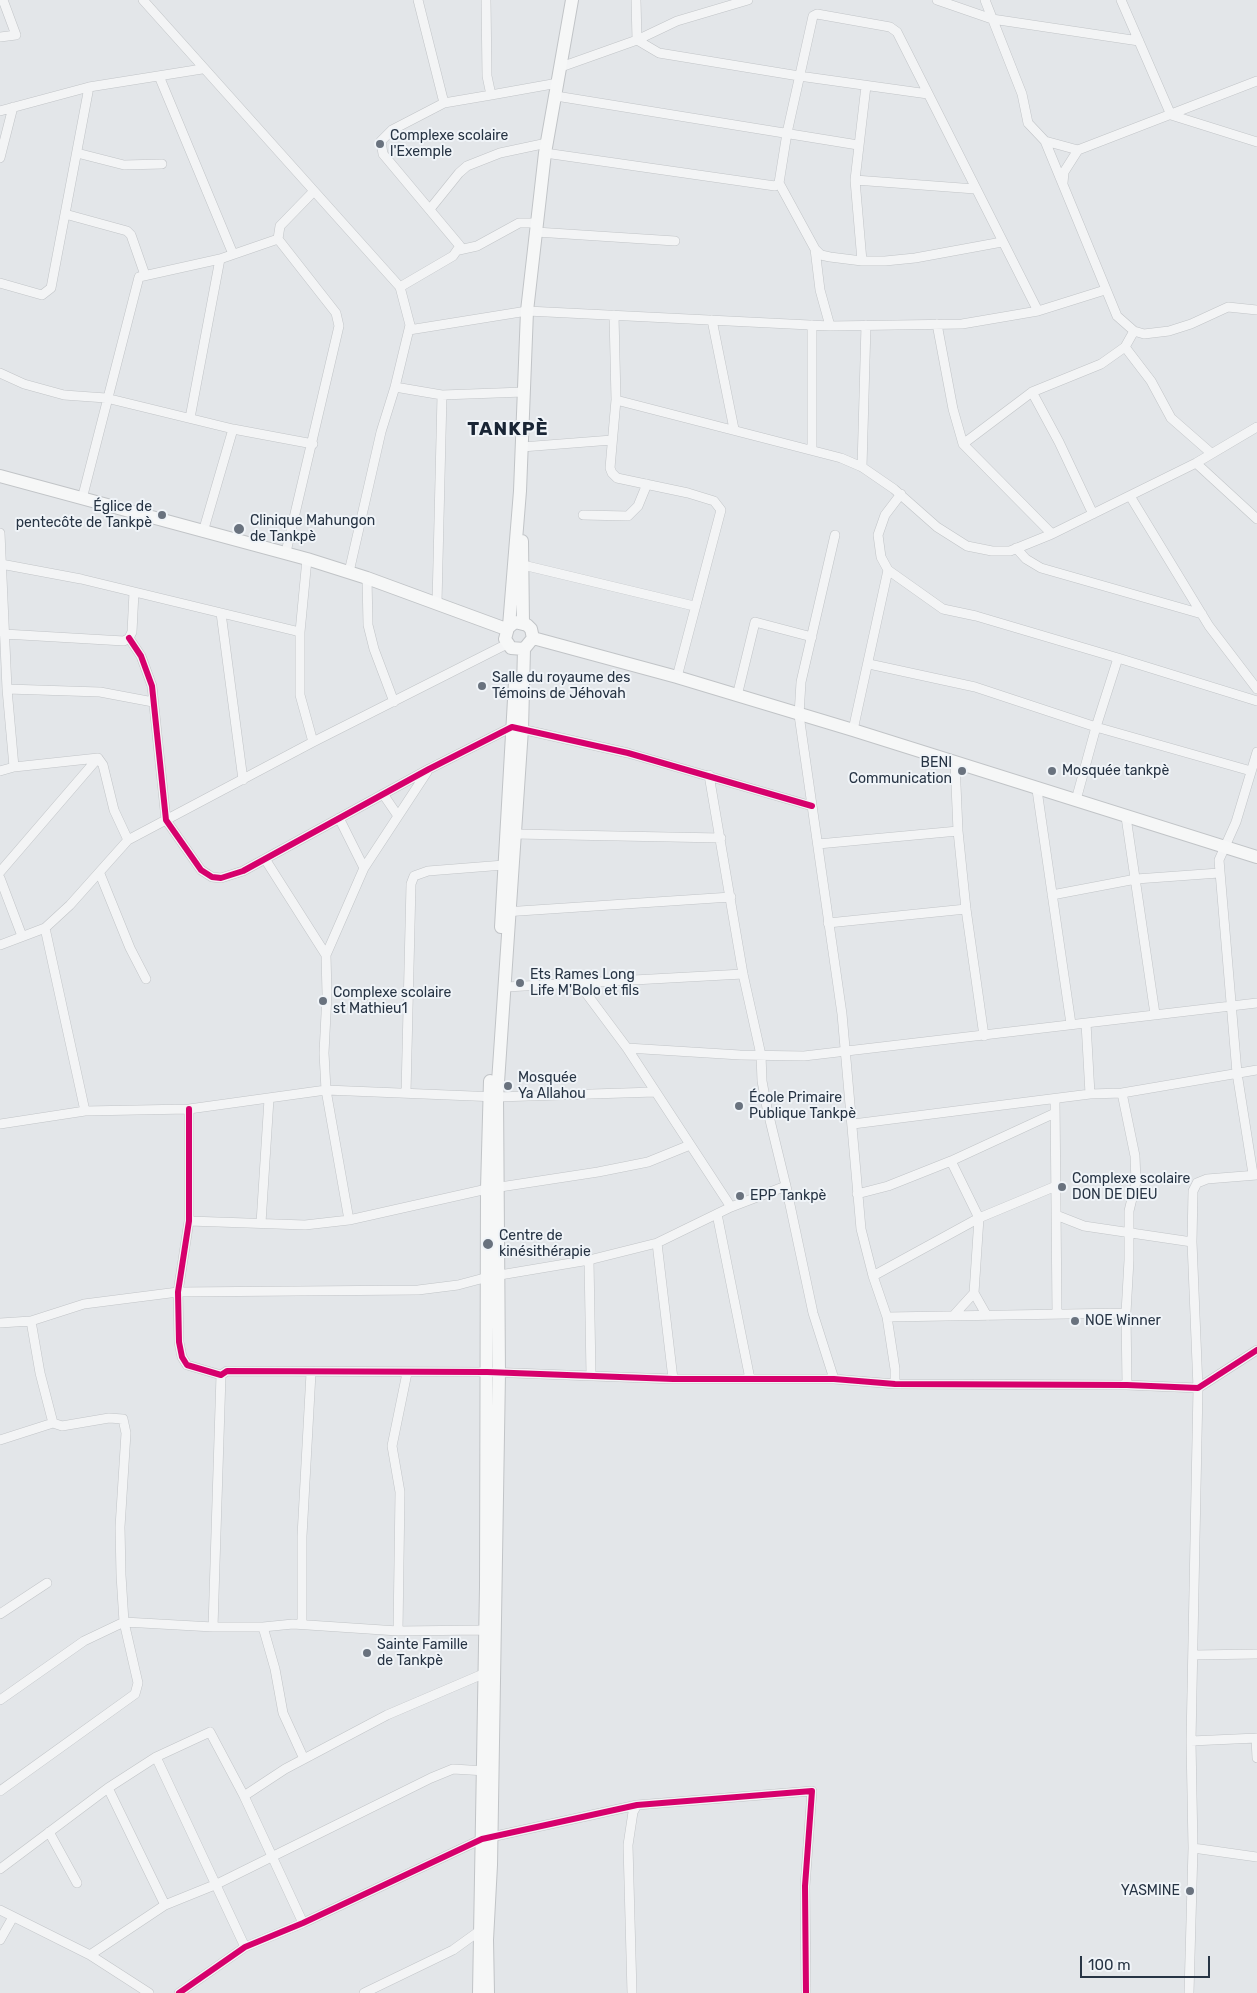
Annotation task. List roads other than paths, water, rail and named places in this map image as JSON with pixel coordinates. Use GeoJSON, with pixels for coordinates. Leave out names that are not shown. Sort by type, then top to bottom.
{"type":"FeatureCollection","features":[{"type":"Feature","properties":{"kind":"main road"},"geometry":{"type":"LineString","coordinates":[[479,1993],[487,1838],[486,1771],[489,1633],[486,1587],[493,1372],[493,1097],[506,912],[515,834],[516,647],[508,628],[520,491],[527,311],[546,148],[572,0]]}},
{"type":"Feature","properties":{"kind":"main road"},"geometry":{"type":"LineString","coordinates":[[0,476],[203,532],[307,558],[508,628]]}},
{"type":"Feature","properties":{"kind":"main road"},"geometry":{"type":"LineString","coordinates":[[520,491],[524,565],[523,623]]}},
{"type":"Feature","properties":{"kind":"main road"},"geometry":{"type":"LineString","coordinates":[[508,628],[515,622],[523,623],[531,629],[532,638]]}},
{"type":"Feature","properties":{"kind":"main road"},"geometry":{"type":"LineString","coordinates":[[516,647],[532,638],[677,677],[853,730],[956,762],[1037,790],[1076,800],[1257,857]]}},
{"type":"Feature","properties":{"kind":"main road"},"geometry":{"type":"LineString","coordinates":[[493,1097],[506,987],[504,865],[517,728]]}},
{"type":"Feature","properties":{"kind":"main road"},"geometry":{"type":"LineString","coordinates":[[483,1933],[488,1993]]}},
{"type":"Feature","properties":{"kind":"street"},"geometry":{"type":"LineString","coordinates":[[0,37],[16,35],[3,0]]}},
{"type":"Feature","properties":{"kind":"street"},"geometry":{"type":"LineString","coordinates":[[143,0],[202,69],[400,287],[410,325],[395,387],[381,432],[349,572]]}},
{"type":"Feature","properties":{"kind":"street"},"geometry":{"type":"LineString","coordinates":[[418,0],[444,103]]}},
{"type":"Feature","properties":{"kind":"street"},"geometry":{"type":"LineString","coordinates":[[486,0],[487,76],[491,94]]}},
{"type":"Feature","properties":{"kind":"street"},"geometry":{"type":"LineString","coordinates":[[636,0],[637,40]]}},
{"type":"Feature","properties":{"kind":"street"},"geometry":{"type":"LineString","coordinates":[[561,67],[637,40],[677,22],[748,0]]}},
{"type":"Feature","properties":{"kind":"street"},"geometry":{"type":"LineString","coordinates":[[938,0],[992,19],[1139,42]]}},
{"type":"Feature","properties":{"kind":"street"},"geometry":{"type":"LineString","coordinates":[[985,0],[1022,94],[1028,123],[1045,141],[1117,316],[1134,331],[1144,334],[1169,331],[1191,324],[1228,307],[1257,310]]}},
{"type":"Feature","properties":{"kind":"street"},"geometry":{"type":"LineString","coordinates":[[1121,0],[1171,115],[1257,142]]}},
{"type":"Feature","properties":{"kind":"street"},"geometry":{"type":"LineString","coordinates":[[1002,242],[915,258],[862,261],[830,257],[821,254],[815,249],[779,183],[787,134],[811,20],[817,14],[894,29],[900,37],[1038,311]]}},
{"type":"Feature","properties":{"kind":"street"},"geometry":{"type":"LineString","coordinates":[[637,40],[659,53],[676,57],[928,94]]}},
{"type":"Feature","properties":{"kind":"street"},"geometry":{"type":"LineString","coordinates":[[0,111],[89,87],[202,69]]}},
{"type":"Feature","properties":{"kind":"street"},"geometry":{"type":"LineString","coordinates":[[159,76],[233,254]]}},
{"type":"Feature","properties":{"kind":"street"},"geometry":{"type":"LineString","coordinates":[[1045,141],[1078,150],[1257,81]]}},
{"type":"Feature","properties":{"kind":"street"},"geometry":{"type":"LineString","coordinates":[[459,250],[457,241],[383,154],[381,141],[392,130],[444,103],[558,83]]}},
{"type":"Feature","properties":{"kind":"street"},"geometry":{"type":"LineString","coordinates":[[862,261],[855,180],[866,86]]}},
{"type":"Feature","properties":{"kind":"street"},"geometry":{"type":"LineString","coordinates":[[0,283],[42,295],[51,288],[89,87]]}},
{"type":"Feature","properties":{"kind":"street"},"geometry":{"type":"LineString","coordinates":[[556,96],[858,145]]}},
{"type":"Feature","properties":{"kind":"street"},"geometry":{"type":"LineString","coordinates":[[0,158],[13,107]]}},
{"type":"Feature","properties":{"kind":"street"},"geometry":{"type":"LineString","coordinates":[[430,209],[458,173],[467,166],[500,153],[546,148],[775,186],[779,183]]}},
{"type":"Feature","properties":{"kind":"street"},"geometry":{"type":"LineString","coordinates":[[1062,184],[1064,172],[1078,150]]}},
{"type":"Feature","properties":{"kind":"street"},"geometry":{"type":"LineString","coordinates":[[77,152],[124,164],[162,164]]}},
{"type":"Feature","properties":{"kind":"street"},"geometry":{"type":"LineString","coordinates":[[855,180],[975,189]]}},
{"type":"Feature","properties":{"kind":"street"},"geometry":{"type":"LineString","coordinates":[[286,552],[337,336],[338,319],[316,284],[278,239],[280,226],[314,191]]}},
{"type":"Feature","properties":{"kind":"street"},"geometry":{"type":"LineString","coordinates":[[65,214],[127,231],[131,235],[145,275]]}},
{"type":"Feature","properties":{"kind":"street"},"geometry":{"type":"LineString","coordinates":[[400,287],[454,256],[459,250],[477,246],[519,223],[536,227],[675,241]]}},
{"type":"Feature","properties":{"kind":"street"},"geometry":{"type":"LineString","coordinates":[[82,499],[135,284],[139,278],[145,275],[220,259],[278,239]]}},
{"type":"Feature","properties":{"kind":"street"},"geometry":{"type":"LineString","coordinates":[[815,249],[820,290],[830,326]]}},
{"type":"Feature","properties":{"kind":"street"},"geometry":{"type":"LineString","coordinates":[[190,418],[220,259]]}},
{"type":"Feature","properties":{"kind":"street"},"geometry":{"type":"LineString","coordinates":[[409,330],[527,311],[830,326],[962,324],[1038,311],[1105,290]]}},
{"type":"Feature","properties":{"kind":"street"},"geometry":{"type":"LineString","coordinates":[[614,315],[616,400],[610,468],[612,473],[618,478],[714,501],[721,510],[694,606],[677,677]]}},
{"type":"Feature","properties":{"kind":"street"},"geometry":{"type":"LineString","coordinates":[[712,320],[734,429]]}},
{"type":"Feature","properties":{"kind":"street"},"geometry":{"type":"LineString","coordinates":[[937,324],[953,409],[963,444],[1052,534]]}},
{"type":"Feature","properties":{"kind":"street"},"geometry":{"type":"LineString","coordinates":[[812,325],[812,449]]}},
{"type":"Feature","properties":{"kind":"street"},"geometry":{"type":"LineString","coordinates":[[862,467],[866,325]]}},
{"type":"Feature","properties":{"kind":"street"},"geometry":{"type":"LineString","coordinates":[[963,444],[1032,392],[1101,364],[1125,347],[1134,331]]}},
{"type":"Feature","properties":{"kind":"street"},"geometry":{"type":"LineString","coordinates":[[1125,347],[1152,381],[1171,418],[1211,454]]}},
{"type":"Feature","properties":{"kind":"street"},"geometry":{"type":"LineString","coordinates":[[0,373],[24,384],[64,395],[106,398],[232,429],[313,444]]}},
{"type":"Feature","properties":{"kind":"street"},"geometry":{"type":"LineString","coordinates":[[395,387],[442,395],[524,392]]}},
{"type":"Feature","properties":{"kind":"street"},"geometry":{"type":"LineString","coordinates":[[1032,392],[1059,442],[1093,514]]}},
{"type":"Feature","properties":{"kind":"street"},"geometry":{"type":"LineString","coordinates":[[437,603],[442,395]]}},
{"type":"Feature","properties":{"kind":"street"},"geometry":{"type":"LineString","coordinates":[[616,400],[812,449],[862,467],[901,494],[937,527],[967,546],[992,551],[1010,551],[1052,534],[1196,463],[1257,428]]}},
{"type":"Feature","properties":{"kind":"street"},"geometry":{"type":"LineString","coordinates":[[203,532],[232,429]]}},
{"type":"Feature","properties":{"kind":"street"},"geometry":{"type":"LineString","coordinates":[[522,447],[612,440]]}},
{"type":"Feature","properties":{"kind":"street"},"geometry":{"type":"LineString","coordinates":[[1196,463],[1257,519]]}},
{"type":"Feature","properties":{"kind":"street"},"geometry":{"type":"LineString","coordinates":[[583,515],[628,516],[638,506],[646,484]]}},
{"type":"Feature","properties":{"kind":"street"},"geometry":{"type":"LineString","coordinates":[[901,494],[884,515],[878,535],[881,556],[888,570],[943,609],[976,616],[1257,701]]}},
{"type":"Feature","properties":{"kind":"street"},"geometry":{"type":"LineString","coordinates":[[1130,496],[1202,614],[1257,689]]}},
{"type":"Feature","properties":{"kind":"street"},"geometry":{"type":"LineString","coordinates":[[0,533],[7,689],[14,767]]}},
{"type":"Feature","properties":{"kind":"street"},"geometry":{"type":"LineString","coordinates":[[835,535],[801,682],[799,715],[846,1051],[861,1229],[873,1276],[887,1317],[895,1369],[895,1384]]}},
{"type":"Feature","properties":{"kind":"street"},"geometry":{"type":"LineString","coordinates":[[1016,548],[1026,559],[1041,568],[1202,614]]}},
{"type":"Feature","properties":{"kind":"street"},"geometry":{"type":"LineString","coordinates":[[307,558],[300,632],[300,696],[313,742]]}},
{"type":"Feature","properties":{"kind":"street"},"geometry":{"type":"LineString","coordinates":[[1,564],[38,570],[300,632]]}},
{"type":"Feature","properties":{"kind":"street"},"geometry":{"type":"LineString","coordinates":[[524,565],[694,606]]}},
{"type":"Feature","properties":{"kind":"street"},"geometry":{"type":"LineString","coordinates":[[853,730],[869,664],[888,570]]}},
{"type":"Feature","properties":{"kind":"street"},"geometry":{"type":"LineString","coordinates":[[367,578],[368,625],[374,649],[394,702]]}},
{"type":"Feature","properties":{"kind":"street"},"geometry":{"type":"LineString","coordinates":[[4,634],[124,641],[129,638],[132,632],[134,592]]}},
{"type":"Feature","properties":{"kind":"street"},"geometry":{"type":"LineString","coordinates":[[221,613],[243,780]]}},
{"type":"Feature","properties":{"kind":"street"},"geometry":{"type":"LineString","coordinates":[[737,696],[755,622],[812,637]]}},
{"type":"Feature","properties":{"kind":"street"},"geometry":{"type":"LineString","coordinates":[[129,638],[148,673],[166,820],[201,870],[212,878],[231,875],[265,859],[429,769],[517,728],[628,753],[812,806]]}},
{"type":"Feature","properties":{"kind":"street"},"geometry":{"type":"LineString","coordinates":[[0,945],[45,928],[100,874],[128,840],[313,742],[394,702],[516,647]]}},
{"type":"Feature","properties":{"kind":"street"},"geometry":{"type":"LineString","coordinates":[[1076,800],[1096,727],[1118,658]]}},
{"type":"Feature","properties":{"kind":"street"},"geometry":{"type":"LineString","coordinates":[[869,664],[976,687],[1096,727],[1251,771]]}},
{"type":"Feature","properties":{"kind":"street"},"geometry":{"type":"LineString","coordinates":[[7,689],[100,692],[153,702]]}},
{"type":"Feature","properties":{"kind":"street"},"geometry":{"type":"LineString","coordinates":[[1189,1993],[1192,1848],[1191,1741],[1198,1388],[1192,1242],[1193,1191],[1197,1183],[1207,1179],[1255,1174],[1238,1073],[1219,860],[1236,822],[1257,752]]}},
{"type":"Feature","properties":{"kind":"street"},"geometry":{"type":"LineString","coordinates":[[0,771],[14,767],[98,758]]}},
{"type":"Feature","properties":{"kind":"street"},"geometry":{"type":"LineString","coordinates":[[98,758],[102,765],[114,810],[128,840]]}},
{"type":"Feature","properties":{"kind":"street"},"geometry":{"type":"LineString","coordinates":[[0,872],[98,758]]}},
{"type":"Feature","properties":{"kind":"street"},"geometry":{"type":"LineString","coordinates":[[956,762],[958,832],[966,909],[984,1036]]}},
{"type":"Feature","properties":{"kind":"street"},"geometry":{"type":"LineString","coordinates":[[349,1220],[326,1090],[324,1053],[327,994],[326,955],[364,868],[429,769]]}},
{"type":"Feature","properties":{"kind":"street"},"geometry":{"type":"LineString","coordinates":[[709,775],[743,974],[761,1054],[766,1108],[786,1186],[813,1313],[834,1379]]}},
{"type":"Feature","properties":{"kind":"street"},"geometry":{"type":"LineString","coordinates":[[1037,790],[1071,1024]]}},
{"type":"Feature","properties":{"kind":"street"},"geometry":{"type":"LineString","coordinates":[[383,794],[398,816]]}},
{"type":"Feature","properties":{"kind":"street"},"geometry":{"type":"LineString","coordinates":[[1126,817],[1154,1014]]}},
{"type":"Feature","properties":{"kind":"street"},"geometry":{"type":"LineString","coordinates":[[339,818],[364,868]]}},
{"type":"Feature","properties":{"kind":"street"},"geometry":{"type":"LineString","coordinates":[[818,844],[958,832]]}},
{"type":"Feature","properties":{"kind":"street"},"geometry":{"type":"LineString","coordinates":[[515,834],[721,838]]}},
{"type":"Feature","properties":{"kind":"street"},"geometry":{"type":"LineString","coordinates":[[265,859],[326,955]]}},
{"type":"Feature","properties":{"kind":"street"},"geometry":{"type":"LineString","coordinates":[[406,1093],[410,884],[414,876],[428,870],[504,865]]}},
{"type":"Feature","properties":{"kind":"street"},"geometry":{"type":"LineString","coordinates":[[1052,895],[1136,879],[1219,873]]}},
{"type":"Feature","properties":{"kind":"street"},"geometry":{"type":"LineString","coordinates":[[100,874],[130,948],[146,979]]}},
{"type":"Feature","properties":{"kind":"street"},"geometry":{"type":"LineString","coordinates":[[0,878],[22,936]]}},
{"type":"Feature","properties":{"kind":"street"},"geometry":{"type":"LineString","coordinates":[[506,912],[731,897]]}},
{"type":"Feature","properties":{"kind":"street"},"geometry":{"type":"LineString","coordinates":[[828,924],[966,909]]}},
{"type":"Feature","properties":{"kind":"street"},"geometry":{"type":"LineString","coordinates":[[45,928],[85,1111]]}},
{"type":"Feature","properties":{"kind":"street"},"geometry":{"type":"LineString","coordinates":[[506,987],[580,985],[743,974]]}},
{"type":"Feature","properties":{"kind":"street"},"geometry":{"type":"LineString","coordinates":[[580,985],[627,1048],[731,1207]]}},
{"type":"Feature","properties":{"kind":"street"},"geometry":{"type":"LineString","coordinates":[[627,1048],[740,1056],[761,1054],[804,1056],[1257,1003]]}},
{"type":"Feature","properties":{"kind":"street"},"geometry":{"type":"LineString","coordinates":[[1086,1023],[1090,1094]]}},
{"type":"Feature","properties":{"kind":"street"},"geometry":{"type":"LineString","coordinates":[[853,1124],[1090,1094],[1122,1093],[1257,1070]]}},
{"type":"Feature","properties":{"kind":"street"},"geometry":{"type":"LineString","coordinates":[[0,1124],[85,1111],[189,1109],[326,1090],[493,1097],[655,1092]]}},
{"type":"Feature","properties":{"kind":"street"},"geometry":{"type":"LineString","coordinates":[[1122,1093],[1135,1156],[1136,1182],[1129,1211],[1130,1234],[1126,1313],[1127,1385]]}},
{"type":"Feature","properties":{"kind":"street"},"geometry":{"type":"LineString","coordinates":[[261,1223],[269,1099]]}},
{"type":"Feature","properties":{"kind":"street"},"geometry":{"type":"LineString","coordinates":[[1055,1099],[1057,1314]]}},
{"type":"Feature","properties":{"kind":"street"},"geometry":{"type":"LineString","coordinates":[[189,1109],[188,1222],[178,1292],[178,1326],[182,1357],[187,1365],[194,1368],[221,1374],[227,1371],[493,1372],[673,1379],[834,1379],[895,1384],[1127,1385],[1198,1388],[1257,1350]]}},
{"type":"Feature","properties":{"kind":"street"},"geometry":{"type":"LineString","coordinates":[[857,1194],[888,1186],[951,1161],[1055,1113]]}},
{"type":"Feature","properties":{"kind":"street"},"geometry":{"type":"LineString","coordinates":[[188,1222],[306,1225],[349,1220],[492,1188],[648,1162],[690,1145]]}},
{"type":"Feature","properties":{"kind":"street"},"geometry":{"type":"LineString","coordinates":[[951,1161],[979,1218],[974,1293],[987,1316]]}},
{"type":"Feature","properties":{"kind":"street"},"geometry":{"type":"LineString","coordinates":[[0,1323],[30,1321],[84,1304],[178,1292],[418,1290],[458,1285],[493,1276],[589,1260],[657,1243],[731,1207],[786,1186]]}},
{"type":"Feature","properties":{"kind":"street"},"geometry":{"type":"LineString","coordinates":[[873,1276],[979,1218],[1056,1186]]}},
{"type":"Feature","properties":{"kind":"street"},"geometry":{"type":"LineString","coordinates":[[717,1214],[750,1379]]}},
{"type":"Feature","properties":{"kind":"street"},"geometry":{"type":"LineString","coordinates":[[1056,1215],[1084,1226],[1192,1242]]}},
{"type":"Feature","properties":{"kind":"street"},"geometry":{"type":"LineString","coordinates":[[657,1243],[673,1379]]}},
{"type":"Feature","properties":{"kind":"street"},"geometry":{"type":"LineString","coordinates":[[589,1260],[592,1375]]}},
{"type":"Feature","properties":{"kind":"street"},"geometry":{"type":"LineString","coordinates":[[954,1315],[974,1293]]}},
{"type":"Feature","properties":{"kind":"street"},"geometry":{"type":"LineString","coordinates":[[887,1317],[1126,1313]]}},
{"type":"Feature","properties":{"kind":"street"},"geometry":{"type":"LineString","coordinates":[[30,1321],[53,1423]]}},
{"type":"Feature","properties":{"kind":"street"},"geometry":{"type":"LineString","coordinates":[[302,1624],[302,1536],[311,1372]]}},
{"type":"Feature","properties":{"kind":"street"},"geometry":{"type":"LineString","coordinates":[[398,1631],[400,1492],[392,1446],[407,1373]]}},
{"type":"Feature","properties":{"kind":"street"},"geometry":{"type":"LineString","coordinates":[[213,1626],[221,1374]]}},
{"type":"Feature","properties":{"kind":"street"},"geometry":{"type":"LineString","coordinates":[[0,1440],[53,1423],[62,1426],[109,1418],[123,1419],[126,1433],[120,1527],[124,1622],[138,1683],[135,1694],[0,1791]]}},
{"type":"Feature","properties":{"kind":"street"},"geometry":{"type":"LineString","coordinates":[[0,1614],[47,1584]]}},
{"type":"Feature","properties":{"kind":"street"},"geometry":{"type":"LineString","coordinates":[[0,1700],[84,1641],[124,1622],[263,1627],[302,1624],[398,1631],[489,1633]]}},
{"type":"Feature","properties":{"kind":"street"},"geometry":{"type":"LineString","coordinates":[[263,1627],[275,1669],[283,1713],[304,1759]]}},
{"type":"Feature","properties":{"kind":"street"},"geometry":{"type":"LineString","coordinates":[[1194,1655],[1257,1654]]}},
{"type":"Feature","properties":{"kind":"street"},"geometry":{"type":"LineString","coordinates":[[244,1796],[259,1784],[404,1706],[488,1673]]}},
{"type":"Feature","properties":{"kind":"street"},"geometry":{"type":"LineString","coordinates":[[0,1870],[108,1788],[156,1757],[210,1732],[244,1796],[303,1923]]}},
{"type":"Feature","properties":{"kind":"street"},"geometry":{"type":"LineString","coordinates":[[1191,1741],[1256,1738],[1257,1758]]}},
{"type":"Feature","properties":{"kind":"street"},"geometry":{"type":"LineString","coordinates":[[156,1757],[245,1946]]}},
{"type":"Feature","properties":{"kind":"street"},"geometry":{"type":"LineString","coordinates":[[90,1955],[165,1905],[217,1884],[383,1801],[453,1769],[486,1771]]}},
{"type":"Feature","properties":{"kind":"street"},"geometry":{"type":"LineString","coordinates":[[108,1788],[165,1905]]}},
{"type":"Feature","properties":{"kind":"street"},"geometry":{"type":"LineString","coordinates":[[179,1993],[245,1946],[303,1923],[487,1838],[637,1805],[812,1791],[805,1886],[806,1993]]}},
{"type":"Feature","properties":{"kind":"street"},"geometry":{"type":"LineString","coordinates":[[632,1993],[628,1845],[633,1812],[637,1805]]}},
{"type":"Feature","properties":{"kind":"street"},"geometry":{"type":"LineString","coordinates":[[49,1832],[77,1883]]}},
{"type":"Feature","properties":{"kind":"street"},"geometry":{"type":"LineString","coordinates":[[1192,1848],[1257,1857]]}},
{"type":"Feature","properties":{"kind":"street"},"geometry":{"type":"LineString","coordinates":[[0,1910],[90,1955],[149,1993]]}},
{"type":"Feature","properties":{"kind":"street"},"geometry":{"type":"LineString","coordinates":[[0,1940],[13,1917]]}},
{"type":"Feature","properties":{"kind":"street"},"geometry":{"type":"LineString","coordinates":[[364,1993],[453,1950],[483,1933]]}},
{"type":"Feature","properties":{"kind":"place","name":"Complexe scolaire l'Exemple"},"geometry":{"type":"Point","coordinates":[380,144]}},
{"type":"Feature","properties":{"kind":"place","name":"Églice de pentecôte de Tankpè"},"geometry":{"type":"Point","coordinates":[162,515]}},
{"type":"Feature","properties":{"kind":"place","name":"Clinique Mahungon de Tankpè"},"geometry":{"type":"Point","coordinates":[239,529]}},
{"type":"Feature","properties":{"kind":"place","name":"Salle du royaume des Témoins de Jéhovah"},"geometry":{"type":"Point","coordinates":[482,686]}},
{"type":"Feature","properties":{"kind":"place","name":"BENI Communication"},"geometry":{"type":"Point","coordinates":[962,771]}},
{"type":"Feature","properties":{"kind":"place","name":"Mosquée tankpè"},"geometry":{"type":"Point","coordinates":[1052,771]}},
{"type":"Feature","properties":{"kind":"place","name":"Ets Rames Long Life M'Bolo et fils"},"geometry":{"type":"Point","coordinates":[520,983]}},
{"type":"Feature","properties":{"kind":"place","name":"Complexe scolaire st Mathieu1"},"geometry":{"type":"Point","coordinates":[323,1001]}},
{"type":"Feature","properties":{"kind":"place","name":"Mosquée Ya Allahou"},"geometry":{"type":"Point","coordinates":[508,1086]}},
{"type":"Feature","properties":{"kind":"place","name":"École Primaire Publique Tankpè"},"geometry":{"type":"Point","coordinates":[739,1106]}},
{"type":"Feature","properties":{"kind":"place","name":"Complexe scolaire DON DE DIEU"},"geometry":{"type":"Point","coordinates":[1062,1187]}},
{"type":"Feature","properties":{"kind":"place","name":"EPP Tankpè"},"geometry":{"type":"Point","coordinates":[740,1196]}},
{"type":"Feature","properties":{"kind":"place","name":"Centre de kinésithérapie"},"geometry":{"type":"Point","coordinates":[488,1244]}},
{"type":"Feature","properties":{"kind":"place","name":"NOE Winner"},"geometry":{"type":"Point","coordinates":[1075,1321]}},
{"type":"Feature","properties":{"kind":"place","name":"Sainte Famille de Tankpè"},"geometry":{"type":"Point","coordinates":[367,1653]}},
{"type":"Feature","properties":{"kind":"place","name":"YASMINE"},"geometry":{"type":"Point","coordinates":[1190,1891]}},
{"type":"Feature","properties":{"kind":"district","name":"TANKPÈ"},"geometry":{"type":"Point","coordinates":[508,430]}}]}
